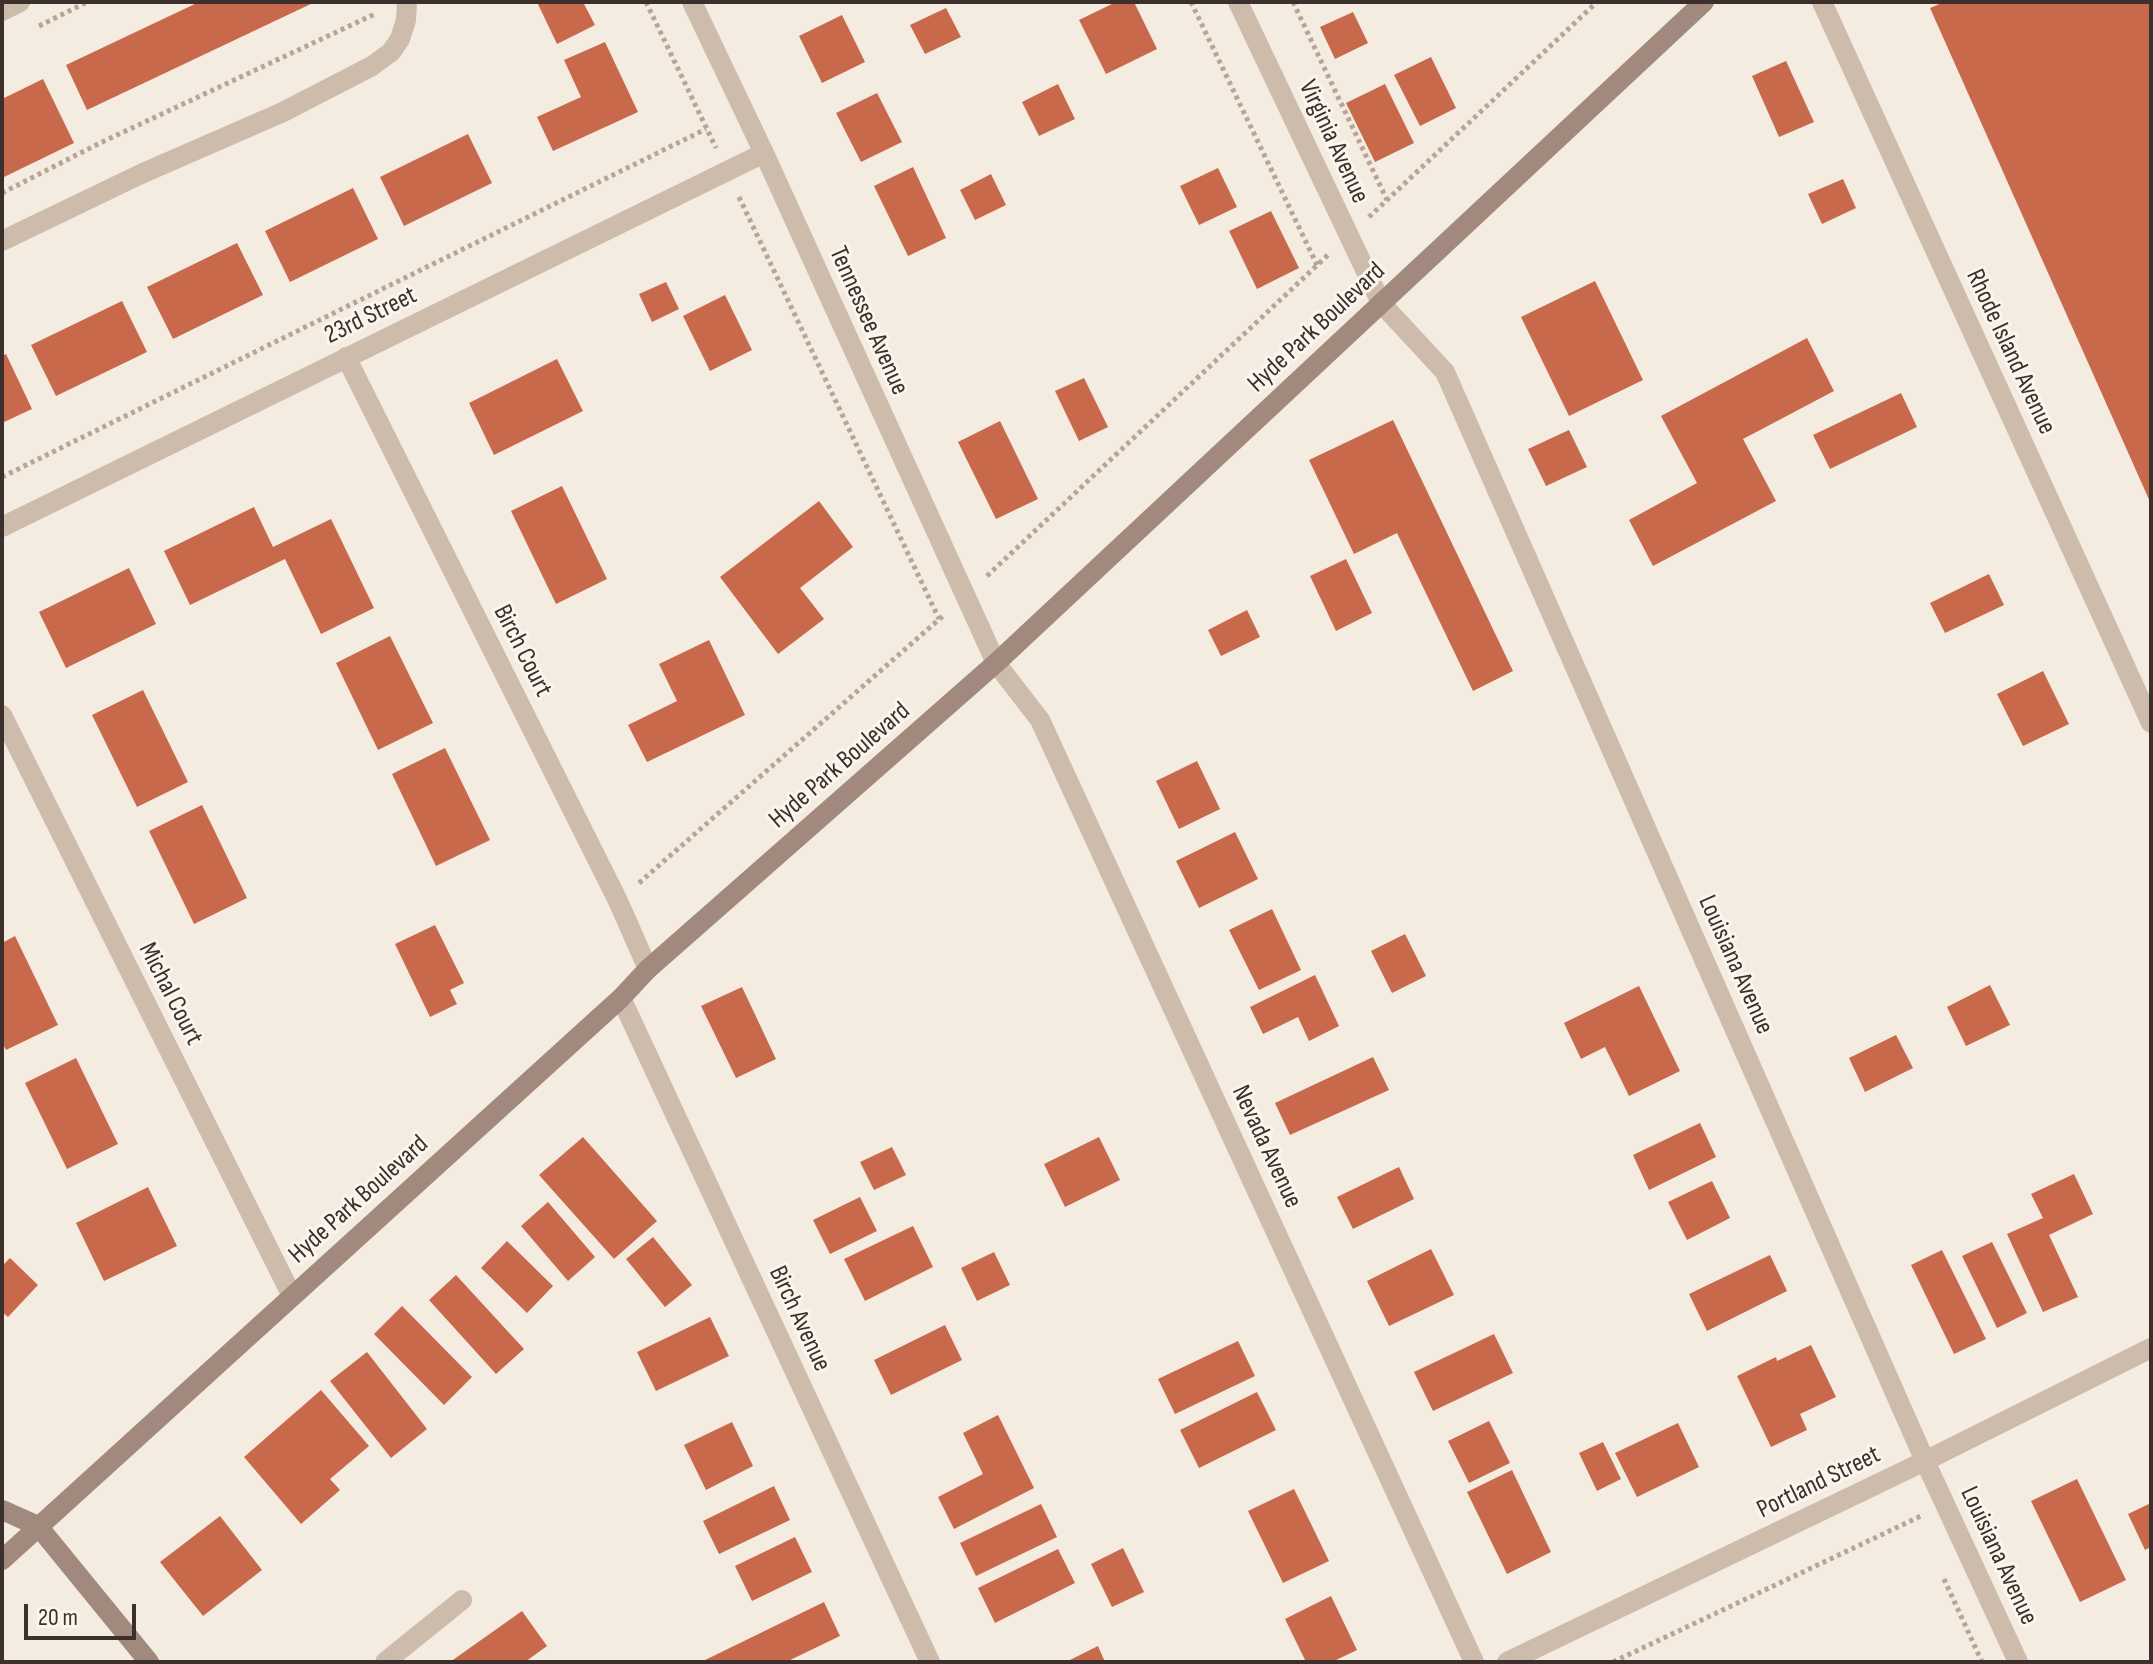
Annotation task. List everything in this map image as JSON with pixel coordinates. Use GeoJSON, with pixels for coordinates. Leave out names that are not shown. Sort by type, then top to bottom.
{"type":"FeatureCollection","features":[{"type":"Feature","properties":{"kind":"main road","name":"Hyde Park Boulevard"},"geometry":{"type":"LineString","coordinates":[[2,1560],[621,998],[648,969],[996,663],[1704,2]]}},
{"type":"Feature","properties":{"kind":"main road"},"geometry":{"type":"LineString","coordinates":[[2,1510],[38,1526],[149,1662]]}},
{"type":"Feature","properties":{"kind":"street"},"geometry":{"type":"LineString","coordinates":[[2,11],[20,2]]}},
{"type":"Feature","properties":{"kind":"street","name":"Tennessee Avenue"},"geometry":{"type":"LineString","coordinates":[[692,2],[996,663]]}},
{"type":"Feature","properties":{"kind":"street","name":"Virginia Avenue"},"geometry":{"type":"LineString","coordinates":[[1238,2],[1381,303]]}},
{"type":"Feature","properties":{"kind":"street","name":"Rhode Island Avenue"},"geometry":{"type":"LineString","coordinates":[[1822,2],[2151,723]]}},
{"type":"Feature","properties":{"kind":"street"},"geometry":{"type":"LineString","coordinates":[[2,241],[141,174],[283,112],[372,66],[391,52],[400,39],[406,20],[399,5]]}},
{"type":"Feature","properties":{"kind":"street","name":"23rd Street"},"geometry":{"type":"LineString","coordinates":[[2,527],[764,153]]}},
{"type":"Feature","properties":{"kind":"street","name":"Louisiana Avenue"},"geometry":{"type":"LineString","coordinates":[[1381,303],[1445,372],[1925,1461],[2018,1662]]}},
{"type":"Feature","properties":{"kind":"street","name":"Birch Court"},"geometry":{"type":"LineString","coordinates":[[346,357],[618,901],[648,969]]}},
{"type":"Feature","properties":{"kind":"street","name":"Nevada Avenue"},"geometry":{"type":"LineString","coordinates":[[996,663],[1040,720],[1474,1662]]}},
{"type":"Feature","properties":{"kind":"street","name":"Michal Court"},"geometry":{"type":"LineString","coordinates":[[2,715],[292,1296]]}},
{"type":"Feature","properties":{"kind":"street","name":"Birch Avenue"},"geometry":{"type":"LineString","coordinates":[[621,998],[930,1662]]}},
{"type":"Feature","properties":{"kind":"street","name":"Portland Street"},"geometry":{"type":"LineString","coordinates":[[1507,1662],[1925,1461],[2151,1348]]}},
{"type":"Feature","properties":{"kind":"street"},"geometry":{"type":"LineString","coordinates":[[385,1662],[462,1600]]}},
{"type":"Feature","properties":{"kind":"path"},"geometry":{"type":"LineString","coordinates":[[30,30],[87,2]]}},
{"type":"Feature","properties":{"kind":"path"},"geometry":{"type":"LineString","coordinates":[[646,2],[939,619]]}},
{"type":"Feature","properties":{"kind":"path"},"geometry":{"type":"LineString","coordinates":[[1191,2],[1317,265],[1597,2]]}},
{"type":"Feature","properties":{"kind":"path"},"geometry":{"type":"LineString","coordinates":[[1293,2],[1387,200]]}},
{"type":"Feature","properties":{"kind":"path"},"geometry":{"type":"LineString","coordinates":[[2,193],[114,136],[399,5]]}},
{"type":"Feature","properties":{"kind":"path"},"geometry":{"type":"LineString","coordinates":[[2,477],[706,129]]}},
{"type":"Feature","properties":{"kind":"path"},"geometry":{"type":"LineString","coordinates":[[1613,1662],[1916,1518]]}},
{"type":"Feature","properties":{"kind":"building"},"geometry":{"type":"Polygon","coordinates":[[[199,2],[315,2],[87,110],[66,65],[199,2]]]}},
{"type":"Feature","properties":{"kind":"building"},"geometry":{"type":"Polygon","coordinates":[[[537,2],[583,2],[595,25],[557,44],[537,2]]]}},
{"type":"Feature","properties":{"kind":"building"},"geometry":{"type":"Polygon","coordinates":[[[1116,2],[1134,2],[1157,49],[1106,74],[1079,20],[1116,2]]]}},
{"type":"Feature","properties":{"kind":"building"},"geometry":{"type":"Polygon","coordinates":[[[1944,2],[2151,2],[2151,504],[1930,8],[1944,2]]]}},
{"type":"Feature","properties":{"kind":"building"},"geometry":{"type":"Polygon","coordinates":[[[946,8],[961,37],[925,54],[910,25],[946,8]]]}},
{"type":"Feature","properties":{"kind":"building"},"geometry":{"type":"Polygon","coordinates":[[[1353,12],[1368,43],[1335,59],[1320,27],[1353,12]]]}},
{"type":"Feature","properties":{"kind":"building"},"geometry":{"type":"Polygon","coordinates":[[[842,15],[865,62],[822,83],[799,36],[842,15]]]}},
{"type":"Feature","properties":{"kind":"building"},"geometry":{"type":"Polygon","coordinates":[[[605,42],[638,112],[553,151],[537,117],[581,97],[564,60],[605,42]]]}},
{"type":"Feature","properties":{"kind":"building"},"geometry":{"type":"Polygon","coordinates":[[[1431,57],[1456,108],[1420,126],[1394,75],[1431,57]]]}},
{"type":"Feature","properties":{"kind":"building"},"geometry":{"type":"Polygon","coordinates":[[[1786,61],[1814,122],[1779,137],[1752,76],[1786,61]]]}},
{"type":"Feature","properties":{"kind":"building"},"geometry":{"type":"Polygon","coordinates":[[[43,79],[74,143],[2,178],[2,99],[43,79]]]}},
{"type":"Feature","properties":{"kind":"building"},"geometry":{"type":"Polygon","coordinates":[[[1058,84],[1075,119],[1039,136],[1022,102],[1058,84]]]}},
{"type":"Feature","properties":{"kind":"building"},"geometry":{"type":"Polygon","coordinates":[[[1385,84],[1414,143],[1375,162],[1346,103],[1385,84]]]}},
{"type":"Feature","properties":{"kind":"building"},"geometry":{"type":"Polygon","coordinates":[[[877,93],[902,142],[861,162],[836,113],[877,93]]]}},
{"type":"Feature","properties":{"kind":"building"},"geometry":{"type":"Polygon","coordinates":[[[468,134],[492,183],[404,226],[380,177],[468,134]]]}},
{"type":"Feature","properties":{"kind":"building"},"geometry":{"type":"Polygon","coordinates":[[[913,167],[946,238],[908,256],[874,186],[913,167]]]}},
{"type":"Feature","properties":{"kind":"building"},"geometry":{"type":"Polygon","coordinates":[[[1218,168],[1237,207],[1199,225],[1180,186],[1218,168]]]}},
{"type":"Feature","properties":{"kind":"building"},"geometry":{"type":"Polygon","coordinates":[[[991,174],[1006,205],[975,220],[960,190],[991,174]]]}},
{"type":"Feature","properties":{"kind":"building"},"geometry":{"type":"Polygon","coordinates":[[[1843,179],[1856,208],[1822,224],[1808,194],[1843,179]]]}},
{"type":"Feature","properties":{"kind":"building"},"geometry":{"type":"Polygon","coordinates":[[[353,188],[378,239],[290,282],[265,231],[353,188]]]}},
{"type":"Feature","properties":{"kind":"building"},"geometry":{"type":"Polygon","coordinates":[[[1271,211],[1299,268],[1257,289],[1229,231],[1271,211]]]}},
{"type":"Feature","properties":{"kind":"building"},"geometry":{"type":"Polygon","coordinates":[[[237,243],[263,295],[173,339],[147,287],[237,243]]]}},
{"type":"Feature","properties":{"kind":"building"},"geometry":{"type":"Polygon","coordinates":[[[1595,281],[1643,380],[1569,416],[1521,317],[1595,281]]]}},
{"type":"Feature","properties":{"kind":"building"},"geometry":{"type":"Polygon","coordinates":[[[666,282],[679,309],[652,322],[639,294],[666,282]]]}},
{"type":"Feature","properties":{"kind":"building"},"geometry":{"type":"Polygon","coordinates":[[[725,295],[752,350],[710,371],[683,316],[725,295]]]}},
{"type":"Feature","properties":{"kind":"building"},"geometry":{"type":"Polygon","coordinates":[[[122,301],[147,352],[56,396],[31,345],[122,301]]]}},
{"type":"Feature","properties":{"kind":"building"},"geometry":{"type":"Polygon","coordinates":[[[1807,338],[1834,391],[1743,439],[1776,501],[1653,566],[1629,520],[1697,483],[1661,416],[1807,338]]]}},
{"type":"Feature","properties":{"kind":"building"},"geometry":{"type":"Polygon","coordinates":[[[6,354],[32,409],[2,423],[2,356],[6,354]]]}},
{"type":"Feature","properties":{"kind":"building"},"geometry":{"type":"Polygon","coordinates":[[[557,359],[583,411],[494,455],[469,403],[557,359]]]}},
{"type":"Feature","properties":{"kind":"building"},"geometry":{"type":"Polygon","coordinates":[[[1084,378],[1108,427],[1079,441],[1055,391],[1084,378]]]}},
{"type":"Feature","properties":{"kind":"building"},"geometry":{"type":"Polygon","coordinates":[[[1901,393],[1917,427],[1830,469],[1813,435],[1901,393]]]}},
{"type":"Feature","properties":{"kind":"building"},"geometry":{"type":"Polygon","coordinates":[[[1393,420],[1513,671],[1473,691],[1397,533],[1354,554],[1309,460],[1393,420]]]}},
{"type":"Feature","properties":{"kind":"building"},"geometry":{"type":"Polygon","coordinates":[[[1000,421],[1038,499],[996,519],[958,442],[1000,421]]]}},
{"type":"Feature","properties":{"kind":"building"},"geometry":{"type":"Polygon","coordinates":[[[1569,430],[1587,467],[1546,486],[1528,449],[1569,430]]]}},
{"type":"Feature","properties":{"kind":"building"},"geometry":{"type":"Polygon","coordinates":[[[562,486],[607,579],[556,604],[511,511],[562,486]]]}},
{"type":"Feature","properties":{"kind":"building"},"geometry":{"type":"Polygon","coordinates":[[[819,501],[853,547],[800,588],[824,619],[778,654],[720,577],[819,501]]]}},
{"type":"Feature","properties":{"kind":"building"},"geometry":{"type":"Polygon","coordinates":[[[254,507],[273,547],[331,519],[374,608],[321,634],[285,559],[190,605],[164,551],[254,507]]]}},
{"type":"Feature","properties":{"kind":"building"},"geometry":{"type":"Polygon","coordinates":[[[1346,559],[1372,613],[1336,631],[1310,576],[1346,559]]]}},
{"type":"Feature","properties":{"kind":"building"},"geometry":{"type":"Polygon","coordinates":[[[129,568],[156,624],[66,668],[39,612],[129,568]]]}},
{"type":"Feature","properties":{"kind":"building"},"geometry":{"type":"Polygon","coordinates":[[[1989,574],[2004,605],[1945,633],[1930,603],[1989,574]]]}},
{"type":"Feature","properties":{"kind":"building"},"geometry":{"type":"Polygon","coordinates":[[[1247,610],[1260,637],[1221,656],[1208,630],[1247,610]]]}},
{"type":"Feature","properties":{"kind":"building"},"geometry":{"type":"Polygon","coordinates":[[[390,636],[433,723],[378,750],[336,663],[390,636]]]}},
{"type":"Feature","properties":{"kind":"building"},"geometry":{"type":"Polygon","coordinates":[[[709,640],[745,715],[647,762],[628,725],[677,701],[659,664],[709,640]]]}},
{"type":"Feature","properties":{"kind":"building"},"geometry":{"type":"Polygon","coordinates":[[[2043,671],[2069,724],[2023,746],[1997,694],[2043,671]]]}},
{"type":"Feature","properties":{"kind":"building"},"geometry":{"type":"Polygon","coordinates":[[[143,690],[188,782],[137,807],[92,715],[143,690]]]}},
{"type":"Feature","properties":{"kind":"building"},"geometry":{"type":"Polygon","coordinates":[[[445,748],[490,840],[436,866],[392,774],[445,748]]]}},
{"type":"Feature","properties":{"kind":"building"},"geometry":{"type":"Polygon","coordinates":[[[1197,761],[1220,809],[1179,829],[1156,781],[1197,761]]]}},
{"type":"Feature","properties":{"kind":"building"},"geometry":{"type":"Polygon","coordinates":[[[202,805],[247,898],[194,924],[149,831],[202,805]]]}},
{"type":"Feature","properties":{"kind":"building"},"geometry":{"type":"Polygon","coordinates":[[[1235,832],[1258,879],[1199,908],[1176,861],[1235,832]]]}},
{"type":"Feature","properties":{"kind":"building"},"geometry":{"type":"Polygon","coordinates":[[[1272,909],[1301,970],[1259,990],[1229,930],[1272,909]]]}},
{"type":"Feature","properties":{"kind":"building"},"geometry":{"type":"Polygon","coordinates":[[[435,925],[464,983],[450,990],[457,1004],[430,1017],[395,944],[435,925]]]}},
{"type":"Feature","properties":{"kind":"building"},"geometry":{"type":"Polygon","coordinates":[[[1405,934],[1426,976],[1392,993],[1371,951],[1405,934]]]}},
{"type":"Feature","properties":{"kind":"building"},"geometry":{"type":"Polygon","coordinates":[[[15,936],[58,1025],[6,1050],[2,1042],[2,943],[15,936]]]}},
{"type":"Feature","properties":{"kind":"building"},"geometry":{"type":"Polygon","coordinates":[[[1315,975],[1339,1026],[1309,1041],[1298,1017],[1263,1034],[1250,1007],[1315,975]]]}},
{"type":"Feature","properties":{"kind":"building"},"geometry":{"type":"Polygon","coordinates":[[[1990,985],[2010,1025],[1966,1046],[1947,1007],[1990,985]]]}},
{"type":"Feature","properties":{"kind":"building"},"geometry":{"type":"Polygon","coordinates":[[[1639,986],[1680,1071],[1629,1096],[1605,1047],[1581,1059],[1564,1023],[1639,986]]]}},
{"type":"Feature","properties":{"kind":"building"},"geometry":{"type":"Polygon","coordinates":[[[742,987],[776,1059],[736,1078],[701,1006],[742,987]]]}},
{"type":"Feature","properties":{"kind":"building"},"geometry":{"type":"Polygon","coordinates":[[[1896,1035],[1913,1068],[1865,1092],[1849,1058],[1896,1035]]]}},
{"type":"Feature","properties":{"kind":"building"},"geometry":{"type":"Polygon","coordinates":[[[1373,1057],[1389,1090],[1290,1135],[1275,1103],[1373,1057]]]}},
{"type":"Feature","properties":{"kind":"building"},"geometry":{"type":"Polygon","coordinates":[[[76,1058],[118,1144],[67,1169],[25,1083],[76,1058]]]}},
{"type":"Feature","properties":{"kind":"building"},"geometry":{"type":"Polygon","coordinates":[[[1700,1123],[1716,1157],[1649,1190],[1633,1155],[1700,1123]]]}},
{"type":"Feature","properties":{"kind":"building"},"geometry":{"type":"Polygon","coordinates":[[[583,1137],[657,1221],[614,1259],[539,1175],[583,1137]]]}},
{"type":"Feature","properties":{"kind":"building"},"geometry":{"type":"Polygon","coordinates":[[[1099,1137],[1120,1180],[1065,1207],[1044,1164],[1099,1137]]]}},
{"type":"Feature","properties":{"kind":"building"},"geometry":{"type":"Polygon","coordinates":[[[892,1147],[906,1175],[874,1190],[860,1162],[892,1147]]]}},
{"type":"Feature","properties":{"kind":"building"},"geometry":{"type":"Polygon","coordinates":[[[1399,1167],[1414,1199],[1353,1229],[1337,1197],[1399,1167]]]}},
{"type":"Feature","properties":{"kind":"building"},"geometry":{"type":"Polygon","coordinates":[[[2074,1174],[2093,1214],[2049,1235],[2078,1297],[2043,1312],[2007,1234],[2043,1218],[2031,1194],[2074,1174]]]}},
{"type":"Feature","properties":{"kind":"building"},"geometry":{"type":"Polygon","coordinates":[[[1712,1181],[1730,1218],[1687,1240],[1668,1202],[1712,1181]]]}},
{"type":"Feature","properties":{"kind":"building"},"geometry":{"type":"Polygon","coordinates":[[[148,1187],[177,1246],[104,1281],[76,1223],[148,1187]]]}},
{"type":"Feature","properties":{"kind":"building"},"geometry":{"type":"Polygon","coordinates":[[[860,1197],[877,1231],[830,1254],[813,1220],[860,1197]]]}},
{"type":"Feature","properties":{"kind":"building"},"geometry":{"type":"Polygon","coordinates":[[[548,1202],[595,1257],[568,1281],[521,1226],[548,1202]]]}},
{"type":"Feature","properties":{"kind":"building"},"geometry":{"type":"Polygon","coordinates":[[[913,1226],[933,1267],[865,1301],[844,1259],[913,1226]]]}},
{"type":"Feature","properties":{"kind":"building"},"geometry":{"type":"Polygon","coordinates":[[[653,1237],[692,1285],[665,1307],[626,1259],[653,1237]]]}},
{"type":"Feature","properties":{"kind":"building"},"geometry":{"type":"Polygon","coordinates":[[[507,1241],[553,1286],[527,1313],[481,1268],[507,1241]]]}},
{"type":"Feature","properties":{"kind":"building"},"geometry":{"type":"Polygon","coordinates":[[[1992,1242],[2027,1313],[1997,1328],[1962,1256],[1992,1242]]]}},
{"type":"Feature","properties":{"kind":"building"},"geometry":{"type":"Polygon","coordinates":[[[1431,1249],[1454,1295],[1389,1326],[1367,1281],[1431,1249]]]}},
{"type":"Feature","properties":{"kind":"building"},"geometry":{"type":"Polygon","coordinates":[[[1942,1250],[1986,1339],[1954,1354],[1911,1265],[1942,1250]]]}},
{"type":"Feature","properties":{"kind":"building"},"geometry":{"type":"Polygon","coordinates":[[[994,1252],[1010,1285],[977,1301],[961,1268],[994,1252]]]}},
{"type":"Feature","properties":{"kind":"building"},"geometry":{"type":"Polygon","coordinates":[[[1770,1255],[1787,1291],[1707,1331],[1689,1294],[1770,1255]]]}},
{"type":"Feature","properties":{"kind":"building"},"geometry":{"type":"Polygon","coordinates":[[[10,1258],[38,1285],[8,1317],[2,1312],[2,1266],[10,1258]]]}},
{"type":"Feature","properties":{"kind":"building"},"geometry":{"type":"Polygon","coordinates":[[[456,1275],[524,1349],[496,1374],[429,1300],[456,1275]]]}},
{"type":"Feature","properties":{"kind":"building"},"geometry":{"type":"Polygon","coordinates":[[[402,1306],[472,1377],[444,1405],[374,1334],[402,1306]]]}},
{"type":"Feature","properties":{"kind":"building"},"geometry":{"type":"Polygon","coordinates":[[[710,1317],[729,1356],[656,1391],[637,1352],[710,1317]]]}},
{"type":"Feature","properties":{"kind":"building"},"geometry":{"type":"Polygon","coordinates":[[[945,1325],[962,1360],[891,1395],[874,1360],[945,1325]]]}},
{"type":"Feature","properties":{"kind":"building"},"geometry":{"type":"Polygon","coordinates":[[[1494,1334],[1513,1373],[1433,1411],[1414,1372],[1494,1334]]]}},
{"type":"Feature","properties":{"kind":"building"},"geometry":{"type":"Polygon","coordinates":[[[1238,1341],[1255,1376],[1175,1414],[1158,1379],[1238,1341]]]}},
{"type":"Feature","properties":{"kind":"building"},"geometry":{"type":"Polygon","coordinates":[[[1811,1345],[1836,1397],[1800,1414],[1807,1430],[1771,1447],[1737,1376],[1776,1357],[1777,1361],[1811,1345]]]}},
{"type":"Feature","properties":{"kind":"building"},"geometry":{"type":"Polygon","coordinates":[[[367,1352],[427,1429],[391,1458],[330,1381],[367,1352]]]}},
{"type":"Feature","properties":{"kind":"building"},"geometry":{"type":"Polygon","coordinates":[[[321,1390],[369,1446],[330,1479],[340,1490],[301,1524],[244,1457],[321,1390]]]}},
{"type":"Feature","properties":{"kind":"building"},"geometry":{"type":"Polygon","coordinates":[[[1257,1392],[1276,1430],[1199,1468],[1180,1430],[1257,1392]]]}},
{"type":"Feature","properties":{"kind":"building"},"geometry":{"type":"Polygon","coordinates":[[[998,1415],[1034,1488],[954,1529],[938,1497],[983,1474],[963,1433],[998,1415]]]}},
{"type":"Feature","properties":{"kind":"building"},"geometry":{"type":"Polygon","coordinates":[[[1489,1421],[1510,1463],[1469,1483],[1448,1441],[1489,1421]]]}},
{"type":"Feature","properties":{"kind":"building"},"geometry":{"type":"Polygon","coordinates":[[[732,1422],[753,1466],[706,1490],[684,1445],[732,1422]]]}},
{"type":"Feature","properties":{"kind":"building"},"geometry":{"type":"Polygon","coordinates":[[[1678,1423],[1699,1467],[1637,1497],[1615,1453],[1678,1423]]]}},
{"type":"Feature","properties":{"kind":"building"},"geometry":{"type":"Polygon","coordinates":[[[1603,1442],[1621,1479],[1597,1491],[1579,1453],[1603,1442]]]}},
{"type":"Feature","properties":{"kind":"building"},"geometry":{"type":"Polygon","coordinates":[[[1512,1470],[1551,1552],[1507,1574],[1467,1492],[1512,1470]]]}},
{"type":"Feature","properties":{"kind":"building"},"geometry":{"type":"Polygon","coordinates":[[[2077,1479],[2126,1580],[2080,1602],[2031,1501],[2077,1479]]]}},
{"type":"Feature","properties":{"kind":"building"},"geometry":{"type":"Polygon","coordinates":[[[774,1486],[790,1520],[719,1554],[703,1521],[774,1486]]]}},
{"type":"Feature","properties":{"kind":"building"},"geometry":{"type":"Polygon","coordinates":[[[1294,1489],[1329,1561],[1283,1583],[1248,1511],[1294,1489]]]}},
{"type":"Feature","properties":{"kind":"building"},"geometry":{"type":"Polygon","coordinates":[[[2151,1503],[2151,1547],[2145,1550],[2128,1514],[2151,1503]]]}},
{"type":"Feature","properties":{"kind":"building"},"geometry":{"type":"Polygon","coordinates":[[[1041,1504],[1057,1537],[976,1576],[960,1543],[1041,1504]]]}},
{"type":"Feature","properties":{"kind":"building"},"geometry":{"type":"Polygon","coordinates":[[[220,1516],[262,1570],[203,1616],[160,1562],[220,1516]]]}},
{"type":"Feature","properties":{"kind":"building"},"geometry":{"type":"Polygon","coordinates":[[[795,1537],[812,1572],[752,1601],[735,1566],[795,1537]]]}},
{"type":"Feature","properties":{"kind":"building"},"geometry":{"type":"Polygon","coordinates":[[[1123,1548],[1144,1592],[1112,1607],[1091,1564],[1123,1548]]]}},
{"type":"Feature","properties":{"kind":"building"},"geometry":{"type":"Polygon","coordinates":[[[1058,1549],[1075,1583],[995,1623],[978,1588],[1058,1549]]]}},
{"type":"Feature","properties":{"kind":"building"},"geometry":{"type":"Polygon","coordinates":[[[1331,1596],[1357,1650],[1332,1662],[1306,1662],[1285,1619],[1331,1596]]]}},
{"type":"Feature","properties":{"kind":"building"},"geometry":{"type":"Polygon","coordinates":[[[824,1602],[840,1636],[786,1662],[701,1662],[824,1602]]]}},
{"type":"Feature","properties":{"kind":"building"},"geometry":{"type":"Polygon","coordinates":[[[522,1611],[547,1646],[525,1662],[450,1662],[522,1611]]]}},
{"type":"Feature","properties":{"kind":"building"},"geometry":{"type":"Polygon","coordinates":[[[1098,1646],[1105,1662],[1066,1662],[1098,1646]]]}}]}
